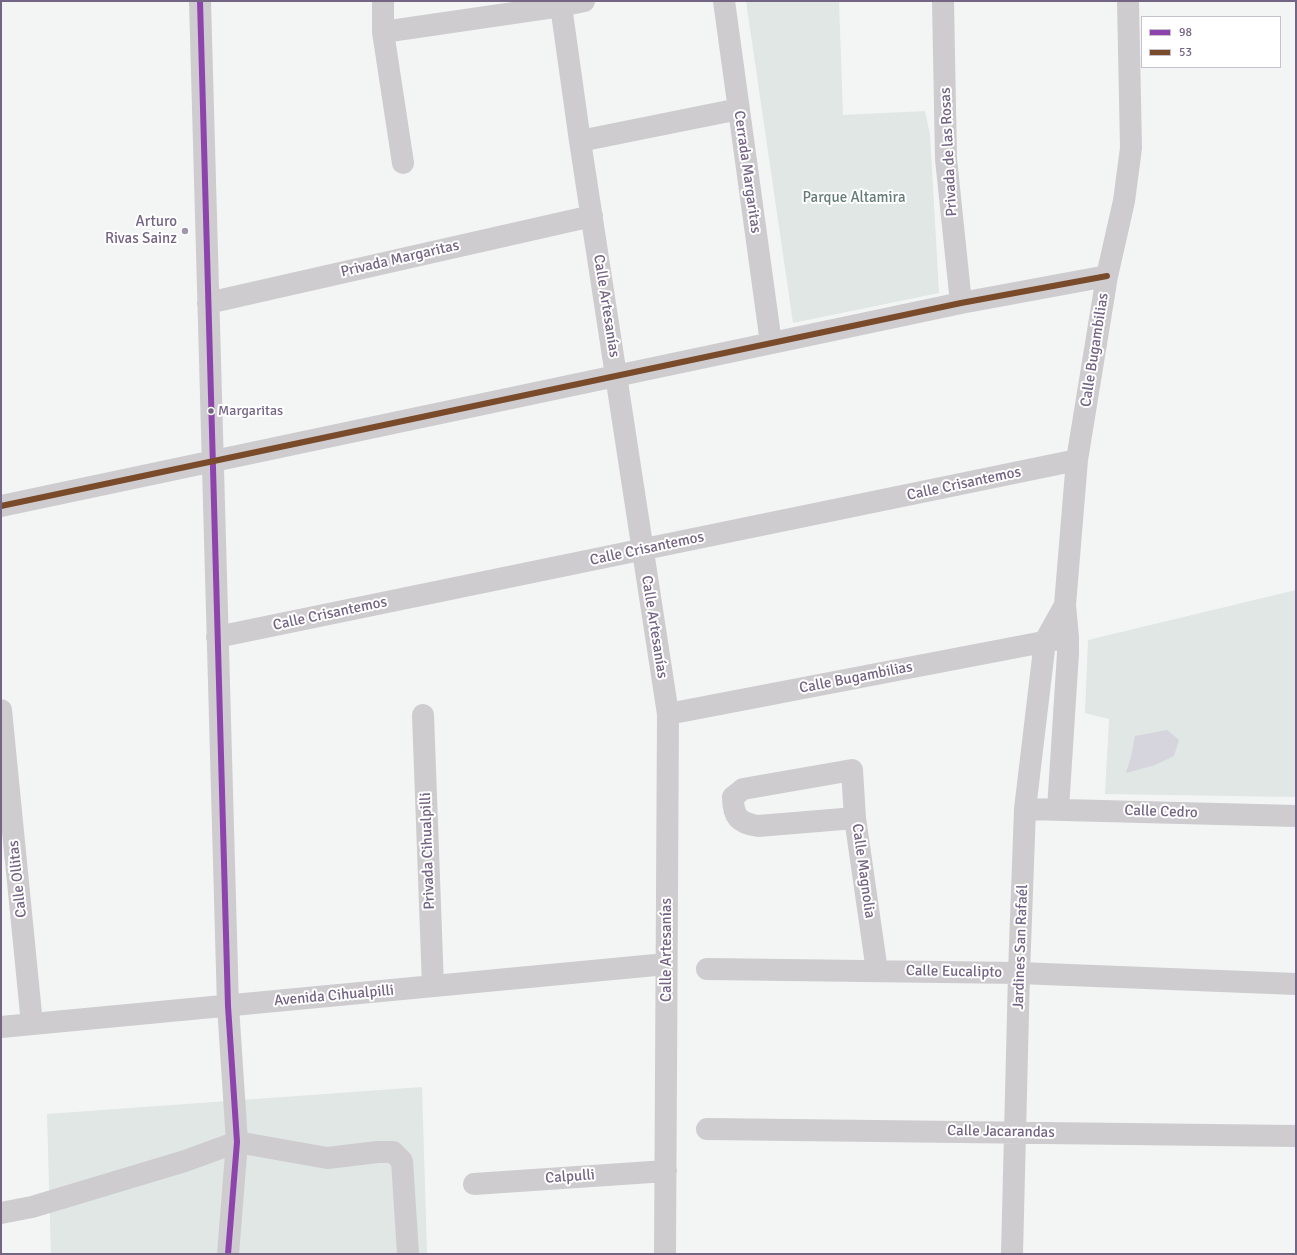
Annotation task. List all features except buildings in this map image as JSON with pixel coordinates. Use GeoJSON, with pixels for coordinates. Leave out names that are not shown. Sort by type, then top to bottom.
{"type":"FeatureCollection","features":[{"type":"Feature","properties":{"kind":"street"},"geometry":{"type":"LineString","coordinates":[[200,1],[228,1006],[238,1142],[228,1254]]}},
{"type":"Feature","properties":{"kind":"street"},"geometry":{"type":"LineString","coordinates":[[383,1],[383,32],[403,162]]}},
{"type":"Feature","properties":{"kind":"street"},"geometry":{"type":"LineString","coordinates":[[383,32],[561,6],[584,1]]}},
{"type":"Feature","properties":{"kind":"street","name":"Cerrada Margaritas"},"geometry":{"type":"LineString","coordinates":[[724,1],[771,343]]}},
{"type":"Feature","properties":{"kind":"street","name":"Privada de las Rosas"},"geometry":{"type":"LineString","coordinates":[[943,1],[946,159],[961,303]]}},
{"type":"Feature","properties":{"kind":"street","name":"Calle Bugambilias"},"geometry":{"type":"LineString","coordinates":[[668,714],[1068,637],[1065,605],[1076,460],[1107,276],[1124,201],[1131,148],[1128,1]]}},
{"type":"Feature","properties":{"kind":"street","name":"Calle Artesanías"},"geometry":{"type":"LineString","coordinates":[[561,6],[580,141],[668,714],[666,1254]]}},
{"type":"Feature","properties":{"kind":"street"},"geometry":{"type":"LineString","coordinates":[[580,141],[739,109]]}},
{"type":"Feature","properties":{"kind":"street","name":"Privada Margaritas"},"geometry":{"type":"LineString","coordinates":[[208,303],[592,216]]}},
{"type":"Feature","properties":{"kind":"street"},"geometry":{"type":"LineString","coordinates":[[1,506],[961,303],[1107,276]]}},
{"type":"Feature","properties":{"kind":"street","name":"Calle Crisantemos"},"geometry":{"type":"LineString","coordinates":[[217,637],[1076,460]]}},
{"type":"Feature","properties":{"kind":"street","name":"Calle Bugambilias"},"geometry":{"type":"LineString","coordinates":[[1045,641],[1065,605]]}},
{"type":"Feature","properties":{"kind":"street"},"geometry":{"type":"LineString","coordinates":[[1058,809],[1068,637]]}},
{"type":"Feature","properties":{"kind":"street","name":"Jardines San Rafaél"},"geometry":{"type":"LineString","coordinates":[[1012,1254],[1019,973],[1026,809],[1045,641]]}},
{"type":"Feature","properties":{"kind":"street","name":"Calle Ollitas"},"geometry":{"type":"LineString","coordinates":[[1,710],[32,1024]]}},
{"type":"Feature","properties":{"kind":"street","name":"Privada Cihualpilli"},"geometry":{"type":"LineString","coordinates":[[423,715],[433,986]]}},
{"type":"Feature","properties":{"kind":"street","name":"Calle Magnolia"},"geometry":{"type":"LineString","coordinates":[[855,818],[758,826],[746,824],[738,818],[733,807],[733,797],[743,789],[852,770],[855,818],[877,971]]}},
{"type":"Feature","properties":{"kind":"street","name":"Calle Cedro"},"geometry":{"type":"LineString","coordinates":[[1026,809],[1296,816]]}},
{"type":"Feature","properties":{"kind":"street","name":"Avenida Cihualpilli"},"geometry":{"type":"LineString","coordinates":[[1,1027],[666,964]]}},
{"type":"Feature","properties":{"kind":"street","name":"Calle Eucalipto"},"geometry":{"type":"LineString","coordinates":[[707,969],[1019,973],[1296,984]]}},
{"type":"Feature","properties":{"kind":"street","name":"Calle Jacarandas"},"geometry":{"type":"LineString","coordinates":[[707,1129],[1296,1136]]}},
{"type":"Feature","properties":{"kind":"street"},"geometry":{"type":"LineString","coordinates":[[1,1214],[32,1207],[185,1161],[238,1142],[326,1158],[378,1152],[393,1152],[402,1161],[408,1254]]}},
{"type":"Feature","properties":{"kind":"street","name":"Calpulli"},"geometry":{"type":"LineString","coordinates":[[474,1184],[666,1171]]}},
{"type":"Feature","properties":{"kind":"green space","name":"Parque Altamira"},"geometry":{"type":"Polygon","coordinates":[[[746,1],[839,1],[843,115],[925,111],[930,134],[939,293],[793,323],[746,1]]]}},
{"type":"Feature","properties":{"kind":"green space"},"geometry":{"type":"Polygon","coordinates":[[[1296,590],[1296,797],[1105,794],[1109,719],[1085,713],[1088,640],[1296,590]]]}},
{"type":"Feature","properties":{"kind":"green space"},"geometry":{"type":"Polygon","coordinates":[[[422,1087],[427,1254],[51,1254],[47,1114],[422,1087]]]}},
{"type":"Feature","properties":{"kind":"shaded area"},"geometry":{"type":"Polygon","coordinates":[[[1167,730],[1179,740],[1174,756],[1155,765],[1126,773],[1135,736],[1167,730]]]}},
{"type":"Feature","properties":{"kind":"transit line","name":"98"},"geometry":{"type":"LineString","coordinates":[[200,1],[228,1006],[237,1142],[228,1254]]}},
{"type":"Feature","properties":{"kind":"transit line","name":"53"},"geometry":{"type":"LineString","coordinates":[[1,506],[961,303],[1107,276]]}},
{"type":"Feature","properties":{"kind":"place","name":"Arturo Rivas Sainz"},"geometry":{"type":"Point","coordinates":[185,231]}},
{"type":"Feature","properties":{"kind":"place","name":"Margaritas"},"geometry":{"type":"Point","coordinates":[211,411]}}]}
